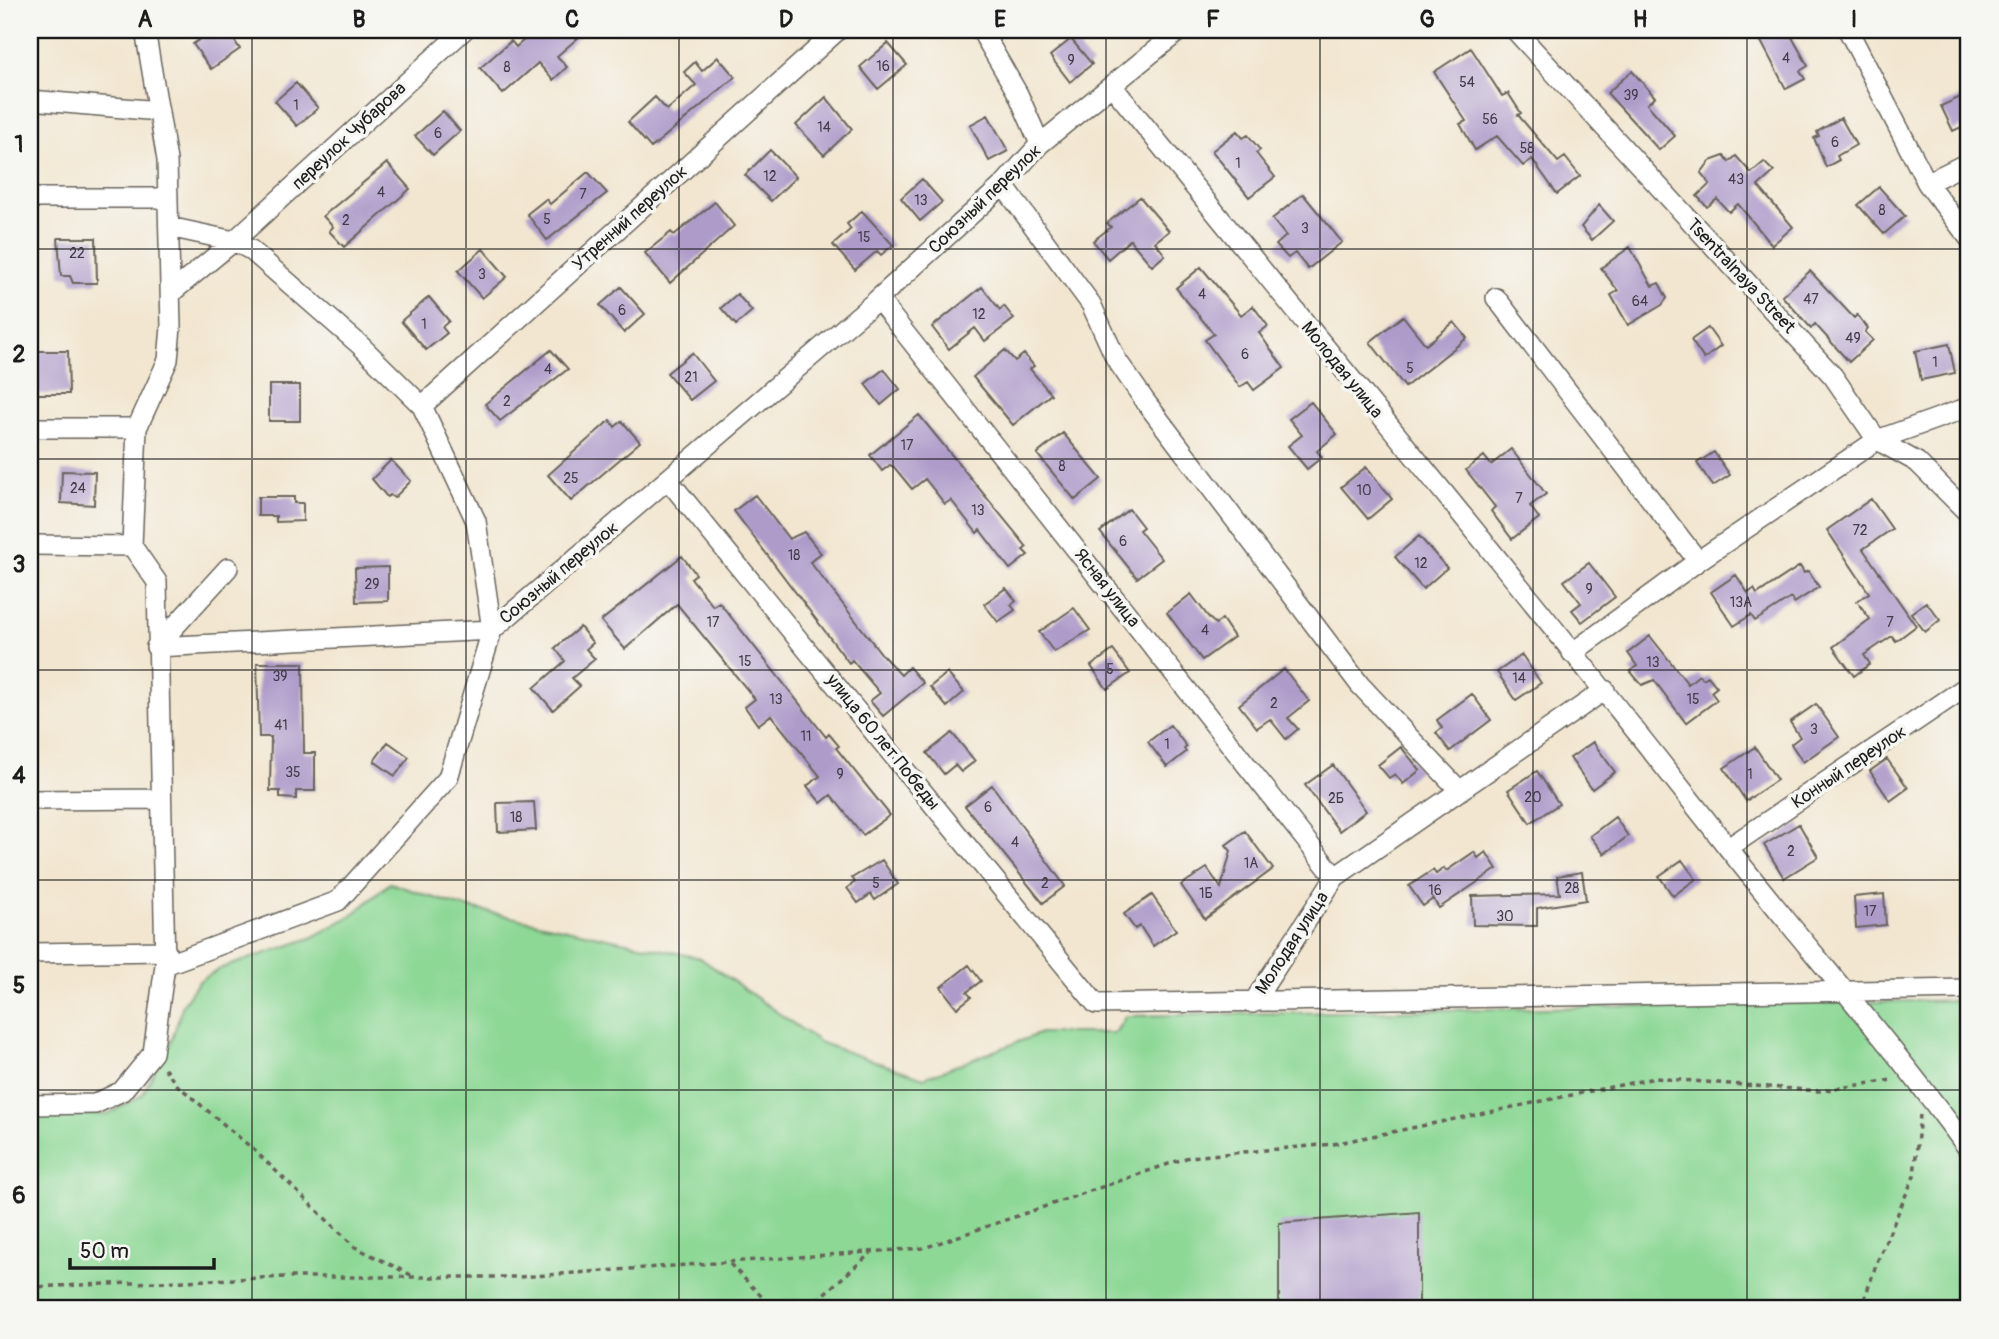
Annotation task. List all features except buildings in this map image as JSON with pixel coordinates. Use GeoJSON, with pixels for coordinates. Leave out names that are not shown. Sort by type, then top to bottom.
{"type":"FeatureCollection","features":[{"type":"Feature","properties":{"kind":"street"},"geometry":{"type":"LineString","coordinates":[[30,1105],[94,1104],[122,1091],[153,1054],[165,958],[159,799],[157,582],[132,546],[137,428],[168,360],[171,293],[167,160],[145,30]]}},
{"type":"Feature","properties":{"kind":"street","name":"переулок Чубарова"},"geometry":{"type":"LineString","coordinates":[[171,293],[234,241],[464,30]]}},
{"type":"Feature","properties":{"kind":"street","name":"Утренний переулок"},"geometry":{"type":"LineString","coordinates":[[422,406],[838,30]]}},
{"type":"Feature","properties":{"kind":"street"},"geometry":{"type":"LineString","coordinates":[[981,30],[1018,94],[1040,144]]}},
{"type":"Feature","properties":{"kind":"street","name":"Союзный переулок"},"geometry":{"type":"LineString","coordinates":[[30,953],[165,958],[338,901],[448,778],[492,630],[669,481],[878,299],[1003,185],[1040,144],[1180,30]]}},
{"type":"Feature","properties":{"kind":"street","name":"Tsentralnaya Street"},"geometry":{"type":"LineString","coordinates":[[1515,30],[1833,376],[1877,440],[1917,462],[1969,514]]}},
{"type":"Feature","properties":{"kind":"street"},"geometry":{"type":"LineString","coordinates":[[1848,30],[1927,183],[1969,238]]}},
{"type":"Feature","properties":{"kind":"street","name":"Молодая улица"},"geometry":{"type":"LineString","coordinates":[[1113,87],[1572,653],[1605,690],[1728,848],[1849,992],[1969,1150]]}},
{"type":"Feature","properties":{"kind":"street"},"geometry":{"type":"LineString","coordinates":[[30,100],[159,111]]}},
{"type":"Feature","properties":{"kind":"street"},"geometry":{"type":"LineString","coordinates":[[1927,183],[1969,162]]}},
{"type":"Feature","properties":{"kind":"street"},"geometry":{"type":"LineString","coordinates":[[1003,185],[1091,304],[1116,359],[1145,401],[1360,685],[1460,791]]}},
{"type":"Feature","properties":{"kind":"street"},"geometry":{"type":"LineString","coordinates":[[30,198],[167,198]]}},
{"type":"Feature","properties":{"kind":"street"},"geometry":{"type":"LineString","coordinates":[[156,647],[492,630],[476,521],[422,406],[350,337],[251,250],[234,241],[169,227]]}},
{"type":"Feature","properties":{"kind":"street"},"geometry":{"type":"LineString","coordinates":[[1496,298],[1698,561]]}},
{"type":"Feature","properties":{"kind":"street","name":"Ясная улица"},"geometry":{"type":"LineString","coordinates":[[878,299],[1335,877]]}},
{"type":"Feature","properties":{"kind":"street"},"geometry":{"type":"LineString","coordinates":[[1572,653],[1698,561],[1877,440],[1969,407]]}},
{"type":"Feature","properties":{"kind":"street"},"geometry":{"type":"LineString","coordinates":[[30,428],[137,428]]}},
{"type":"Feature","properties":{"kind":"street","name":"улица 60 лет Победы"},"geometry":{"type":"LineString","coordinates":[[669,481],[1096,1004],[1252,1003]]}},
{"type":"Feature","properties":{"kind":"street"},"geometry":{"type":"LineString","coordinates":[[30,545],[132,546]]}},
{"type":"Feature","properties":{"kind":"street"},"geometry":{"type":"LineString","coordinates":[[156,647],[228,568]]}},
{"type":"Feature","properties":{"kind":"street","name":"Конный переулок"},"geometry":{"type":"LineString","coordinates":[[1728,848],[1969,685]]}},
{"type":"Feature","properties":{"kind":"street","name":"Молодая улица"},"geometry":{"type":"LineString","coordinates":[[1252,1003],[1335,877],[1605,690]]}},
{"type":"Feature","properties":{"kind":"street"},"geometry":{"type":"LineString","coordinates":[[30,800],[159,799]]}},
{"type":"Feature","properties":{"kind":"street"},"geometry":{"type":"LineString","coordinates":[[1252,1003],[1969,989]]}},
{"type":"Feature","properties":{"kind":"path"},"geometry":{"type":"LineString","coordinates":[[153,1054],[176,1084],[253,1149],[355,1247],[413,1276]]}},
{"type":"Feature","properties":{"kind":"path"},"geometry":{"type":"LineString","coordinates":[[30,1287],[286,1276],[519,1276],[924,1248],[1189,1157],[1333,1144],[1656,1078],[1819,1091],[1885,1079],[1922,1086],[1914,1176],[1877,1262],[1861,1309]]}},
{"type":"Feature","properties":{"kind":"path"},"geometry":{"type":"LineString","coordinates":[[812,1309],[819,1298],[873,1252]]}},
{"type":"Feature","properties":{"kind":"path"},"geometry":{"type":"LineString","coordinates":[[729,1263],[769,1304],[770,1309]]}},
{"type":"Feature","properties":{"kind":"green space"},"geometry":{"type":"Polygon","coordinates":[[[390,883],[456,905],[700,958],[821,1043],[924,1078],[1041,1033],[1115,1033],[1126,1016],[1969,1000],[1969,1309],[30,1309],[30,1117],[108,1114],[142,1095],[172,1039],[183,1004],[199,981],[222,968],[311,938],[351,916],[390,883]]]}}]}
